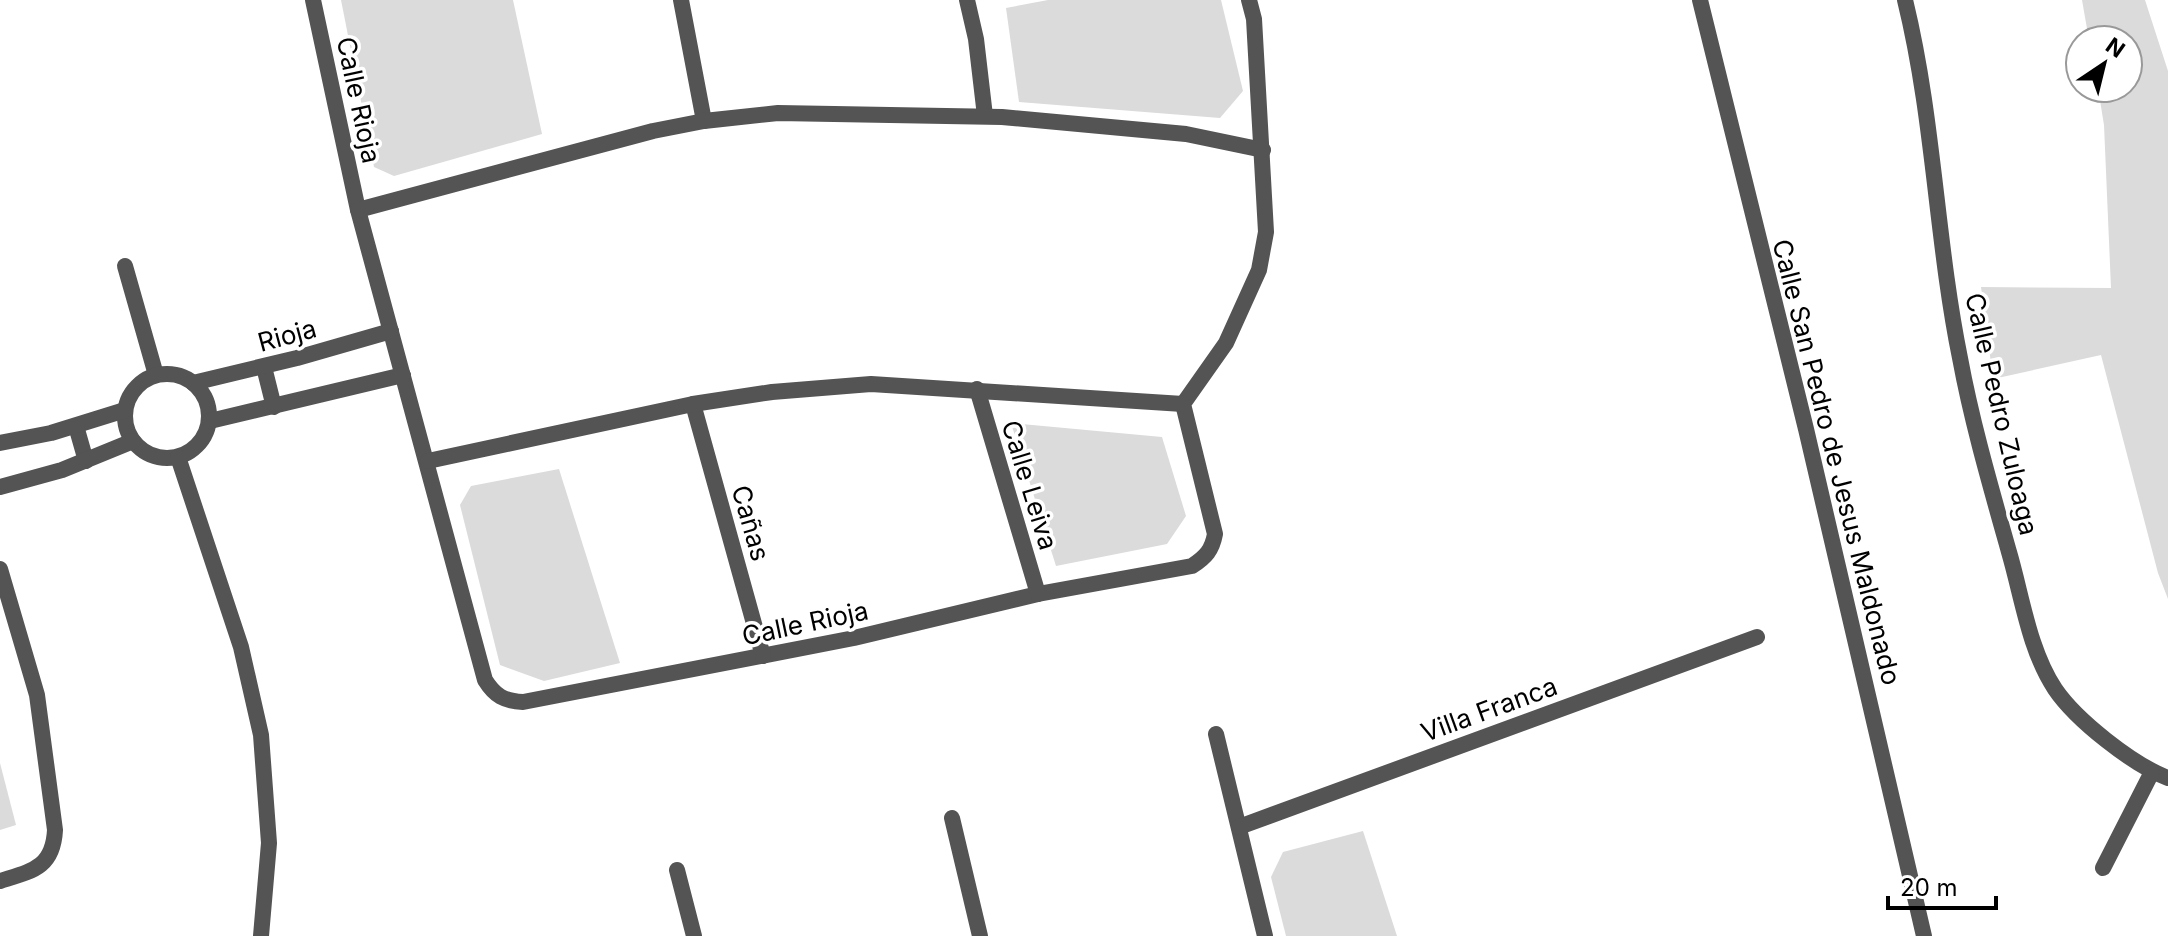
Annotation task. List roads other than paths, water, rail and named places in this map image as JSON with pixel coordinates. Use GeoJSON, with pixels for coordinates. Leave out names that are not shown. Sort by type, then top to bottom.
{"type":"FeatureCollection","features":[{"type":"Feature","properties":{"kind":"street","name":"Calle Rioja"},"geometry":{"type":"LineString","coordinates":[[313,0],[358,210],[485,680],[493,693],[506,701],[523,702],[763,656],[854,638],[1038,594],[1192,566],[1204,559],[1213,548],[1215,534],[1183,404]]}},
{"type":"Feature","properties":{"kind":"street"},"geometry":{"type":"LineString","coordinates":[[681,0],[704,121]]}},
{"type":"Feature","properties":{"kind":"street"},"geometry":{"type":"LineString","coordinates":[[967,0],[976,39],[985,116]]}},
{"type":"Feature","properties":{"kind":"street"},"geometry":{"type":"LineString","coordinates":[[428,461],[693,404],[772,392],[871,384],[1183,404],[1226,343],[1259,270],[1266,232],[1254,19],[1249,0]]}},
{"type":"Feature","properties":{"kind":"street","name":"Calle San Pedro de Jesus Maldonado"},"geometry":{"type":"LineString","coordinates":[[1700,0],[1816,474],[1924,936]]}},
{"type":"Feature","properties":{"kind":"street","name":"Calle Pedro Zuloaga"},"geometry":{"type":"LineString","coordinates":[[1905,0],[1933,160],[1960,359],[1993,494],[2037,651],[2055,689],[2085,721],[2130,758],[2160,775]]}},
{"type":"Feature","properties":{"kind":"street"},"geometry":{"type":"LineString","coordinates":[[358,210],[653,131],[704,121],[778,113],[985,116],[1186,134],[1263,150]]}},
{"type":"Feature","properties":{"kind":"street"},"geometry":{"type":"LineString","coordinates":[[125,266],[156,375]]}},
{"type":"Feature","properties":{"kind":"street","name":"Rioja"},"geometry":{"type":"LineString","coordinates":[[193,383],[264,367],[391,331]]}},
{"type":"Feature","properties":{"kind":"street"},"geometry":{"type":"LineString","coordinates":[[264,367],[274,407]]}},
{"type":"Feature","properties":{"kind":"street"},"geometry":{"type":"LineString","coordinates":[[176,374],[193,383],[203,393],[209,407],[210,421],[204,437],[193,449],[178,457],[162,458],[146,453],[133,441],[126,427],[125,410],[130,395],[142,382],[156,375],[176,374]]}},
{"type":"Feature","properties":{"kind":"street"},"geometry":{"type":"LineString","coordinates":[[210,421],[403,375]]}},
{"type":"Feature","properties":{"kind":"street","name":"Calle Leiva"},"geometry":{"type":"LineString","coordinates":[[977,389],[1038,594]]}},
{"type":"Feature","properties":{"kind":"street","name":"Cañas"},"geometry":{"type":"LineString","coordinates":[[693,404],[763,656]]}},
{"type":"Feature","properties":{"kind":"street"},"geometry":{"type":"LineString","coordinates":[[0,443],[76,426],[125,410]]}},
{"type":"Feature","properties":{"kind":"street"},"geometry":{"type":"LineString","coordinates":[[76,426],[86,461]]}},
{"type":"Feature","properties":{"kind":"street"},"geometry":{"type":"LineString","coordinates":[[0,487],[86,461],[133,441]]}},
{"type":"Feature","properties":{"kind":"street"},"geometry":{"type":"LineString","coordinates":[[178,457],[241,647],[261,735],[269,843],[261,936]]}},
{"type":"Feature","properties":{"kind":"street"},"geometry":{"type":"LineString","coordinates":[[0,569],[4,593],[37,695],[55,830],[54,847],[46,860],[34,870],[0,881]]}},
{"type":"Feature","properties":{"kind":"street","name":"Villa Franca"},"geometry":{"type":"LineString","coordinates":[[1239,827],[1757,637]]}},
{"type":"Feature","properties":{"kind":"street"},"geometry":{"type":"LineString","coordinates":[[1216,734],[1265,936]]}},
{"type":"Feature","properties":{"kind":"street"},"geometry":{"type":"LineString","coordinates":[[2103,868],[2160,775]]}},
{"type":"Feature","properties":{"kind":"street"},"geometry":{"type":"LineString","coordinates":[[952,818],[980,936]]}},
{"type":"Feature","properties":{"kind":"street"},"geometry":{"type":"LineString","coordinates":[[677,870],[694,936]]}}]}
